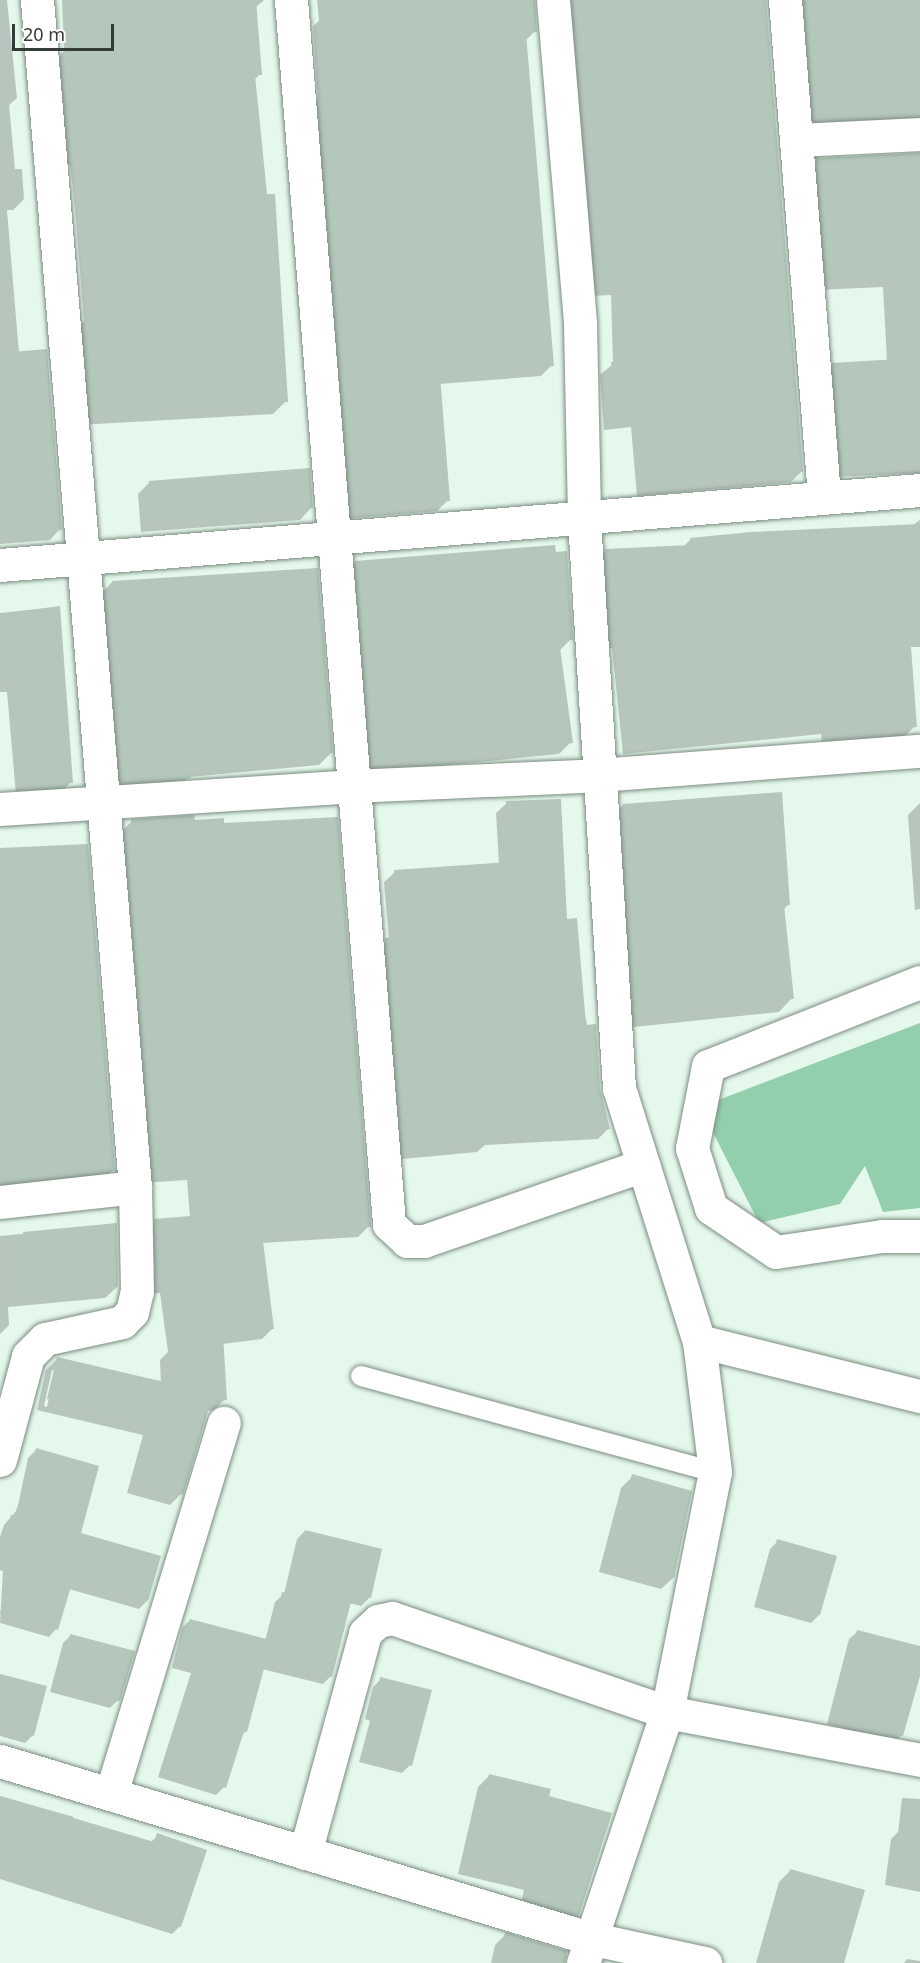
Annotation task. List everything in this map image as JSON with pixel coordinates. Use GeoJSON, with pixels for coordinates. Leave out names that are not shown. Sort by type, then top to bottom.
{"type":"FeatureCollection","features":[{"type":"Feature","properties":{"kind":"street"},"geometry":{"type":"LineString","coordinates":[[0,1460],[28,1356],[45,1339],[111,1328],[132,1312],[137,1291],[135,1187],[37,0]]}},
{"type":"Feature","properties":{"kind":"street"},"geometry":{"type":"LineString","coordinates":[[291,0],[351,786],[389,1224],[396,1234],[407,1241],[424,1241],[643,1165]]}},
{"type":"Feature","properties":{"kind":"street"},"geometry":{"type":"LineString","coordinates":[[553,0],[580,324],[585,519],[598,775],[619,1088],[699,1341],[715,1472],[667,1712],[586,1951]]}},
{"type":"Feature","properties":{"kind":"street"},"geometry":{"type":"LineString","coordinates":[[785,0],[798,140],[824,497]]}},
{"type":"Feature","properties":{"kind":"street"},"geometry":{"type":"LineString","coordinates":[[798,140],[920,134]]}},
{"type":"Feature","properties":{"kind":"street"},"geometry":{"type":"LineString","coordinates":[[0,565],[920,490]]}},
{"type":"Feature","properties":{"kind":"street"},"geometry":{"type":"LineString","coordinates":[[0,808],[351,786],[598,775],[920,751]]}},
{"type":"Feature","properties":{"kind":"street"},"geometry":{"type":"LineString","coordinates":[[920,982],[708,1066],[692,1148],[711,1208],[776,1252],[882,1236],[920,1236]]}},
{"type":"Feature","properties":{"kind":"street"},"geometry":{"type":"LineString","coordinates":[[0,1202],[135,1187]]}},
{"type":"Feature","properties":{"kind":"street"},"geometry":{"type":"LineString","coordinates":[[699,1341],[920,1396]]}},
{"type":"Feature","properties":{"kind":"street"},"geometry":{"type":"LineString","coordinates":[[111,1794],[224,1423]]}},
{"type":"Feature","properties":{"kind":"street"},"geometry":{"type":"LineString","coordinates":[[305,1853],[365,1633],[378,1621],[392,1618],[667,1712],[920,1760]]}},
{"type":"Feature","properties":{"kind":"street"},"geometry":{"type":"LineString","coordinates":[[0,1761],[305,1853],[586,1951],[705,1963]]}},
{"type":"Feature","properties":{"kind":"lane"},"geometry":{"type":"LineString","coordinates":[[361,1376],[715,1472]]}},
{"type":"Feature","properties":{"kind":"green space"},"geometry":{"type":"Polygon","coordinates":[[[920,1023],[920,1208],[883,1212],[865,1166],[840,1204],[759,1223],[700,1107],[920,1023]]]}},
{"type":"Feature","properties":{"kind":"building"},"geometry":{"type":"Polygon","coordinates":[[[73,0],[256,0],[262,75],[255,75],[267,194],[275,194],[288,402],[90,413],[84,346],[91,346],[89,313],[96,313],[88,195],[82,153],[69,154],[64,102],[77,101],[70,43],[77,42],[73,0]]]}},
{"type":"Feature","properties":{"kind":"building"},"geometry":{"type":"Polygon","coordinates":[[[322,0],[535,0],[537,32],[526,33],[554,366],[440,375],[450,501],[351,509],[319,97],[329,96],[322,0]]]}},
{"type":"Feature","properties":{"kind":"building"},"geometry":{"type":"Polygon","coordinates":[[[572,0],[766,0],[803,472],[647,486],[642,417],[615,419],[611,362],[624,361],[621,284],[602,286],[594,169],[572,0]]]}},
{"type":"Feature","properties":{"kind":"building"},"geometry":{"type":"Polygon","coordinates":[[[804,0],[919,0],[920,115],[813,120],[804,0]]]}},
{"type":"Feature","properties":{"kind":"building"},"geometry":{"type":"Polygon","coordinates":[[[920,153],[920,402],[914,402],[917,464],[841,468],[832,363],[898,359],[893,277],[826,280],[816,158],[920,153]]]}},
{"type":"Feature","properties":{"kind":"building"},"geometry":{"type":"Polygon","coordinates":[[[47,349],[62,530],[1,535],[0,353],[47,349]]]}},
{"type":"Feature","properties":{"kind":"building"},"geometry":{"type":"Polygon","coordinates":[[[310,468],[313,508],[152,521],[149,481],[310,468]]]}},
{"type":"Feature","properties":{"kind":"building"},"geometry":{"type":"Polygon","coordinates":[[[920,524],[920,647],[911,647],[917,727],[833,733],[832,724],[634,744],[623,637],[610,638],[605,549],[691,545],[690,538],[751,532],[920,524]]]}},
{"type":"Feature","properties":{"kind":"building"},"geometry":{"type":"Polygon","coordinates":[[[555,545],[556,552],[567,551],[573,640],[559,640],[573,743],[371,763],[355,561],[555,545]]]}},
{"type":"Feature","properties":{"kind":"building"},"geometry":{"type":"Polygon","coordinates":[[[318,568],[333,753],[189,767],[191,778],[129,782],[125,779],[106,600],[113,599],[112,581],[318,568]]]}},
{"type":"Feature","properties":{"kind":"building"},"geometry":{"type":"Polygon","coordinates":[[[60,606],[73,783],[25,786],[16,675],[0,677],[0,614],[60,606]]]}},
{"type":"Feature","properties":{"kind":"building"},"geometry":{"type":"Polygon","coordinates":[[[782,792],[790,905],[784,905],[794,999],[637,1015],[628,936],[632,931],[623,804],[782,792]]]}},
{"type":"Feature","properties":{"kind":"building"},"geometry":{"type":"Polygon","coordinates":[[[561,799],[567,919],[577,918],[586,1025],[596,1024],[600,1089],[610,1129],[488,1135],[489,1142],[402,1150],[385,938],[399,936],[394,870],[509,862],[506,801],[561,799]]]}},
{"type":"Feature","properties":{"kind":"building"},"geometry":{"type":"Polygon","coordinates":[[[194,815],[195,820],[224,818],[224,823],[338,817],[371,1227],[262,1233],[274,1329],[223,1335],[227,1400],[211,1401],[183,1495],[138,1482],[153,1424],[47,1399],[57,1357],[173,1384],[170,1348],[179,1347],[171,1282],[156,1284],[154,1219],[202,1215],[198,1170],[153,1172],[125,842],[133,841],[131,819],[194,815]]]}},
{"type":"Feature","properties":{"kind":"building"},"geometry":{"type":"Polygon","coordinates":[[[88,844],[115,1170],[0,1182],[0,848],[88,844]]]}},
{"type":"Feature","properties":{"kind":"building"},"geometry":{"type":"Polygon","coordinates":[[[117,1223],[118,1287],[29,1296],[23,1232],[117,1223]]]}},
{"type":"Feature","properties":{"kind":"building"},"geometry":{"type":"Polygon","coordinates":[[[36,1448],[99,1466],[81,1533],[161,1556],[148,1601],[73,1580],[58,1630],[0,1614],[10,1563],[0,1559],[0,1552],[11,1515],[15,1516],[17,1507],[22,1508],[36,1448]]]}},
{"type":"Feature","properties":{"kind":"building"},"geometry":{"type":"Polygon","coordinates":[[[632,1474],[692,1491],[674,1578],[610,1561],[632,1474]]]}},
{"type":"Feature","properties":{"kind":"building"},"geometry":{"type":"Polygon","coordinates":[[[305,1530],[382,1549],[371,1598],[353,1594],[332,1677],[266,1661],[247,1732],[244,1731],[226,1788],[165,1769],[174,1738],[177,1739],[198,1665],[179,1660],[190,1619],[270,1640],[282,1592],[290,1594],[305,1530]]]}},
{"type":"Feature","properties":{"kind":"building"},"geometry":{"type":"Polygon","coordinates":[[[777,1539],[837,1556],[820,1615],[761,1599],[777,1539]]]}},
{"type":"Feature","properties":{"kind":"building"},"geometry":{"type":"Polygon","coordinates":[[[857,1630],[920,1646],[920,1676],[903,1736],[834,1717],[857,1630]]]}},
{"type":"Feature","properties":{"kind":"building"},"geometry":{"type":"Polygon","coordinates":[[[70,1634],[135,1651],[120,1701],[57,1684],[70,1634]]]}},
{"type":"Feature","properties":{"kind":"building"},"geometry":{"type":"Polygon","coordinates":[[[0,1674],[47,1686],[34,1736],[0,1727],[0,1674]]]}},
{"type":"Feature","properties":{"kind":"building"},"geometry":{"type":"Polygon","coordinates":[[[380,1677],[432,1690],[412,1766],[366,1754],[377,1713],[372,1712],[380,1677]]]}},
{"type":"Feature","properties":{"kind":"building"},"geometry":{"type":"Polygon","coordinates":[[[489,1774],[551,1789],[549,1796],[612,1813],[579,1915],[530,1901],[535,1878],[468,1862],[489,1774]]]}},
{"type":"Feature","properties":{"kind":"building"},"geometry":{"type":"Polygon","coordinates":[[[0,1796],[154,1842],[157,1833],[207,1850],[181,1927],[0,1869],[0,1796]]]}},
{"type":"Feature","properties":{"kind":"building"},"geometry":{"type":"Polygon","coordinates":[[[902,1798],[920,1799],[920,1881],[893,1877],[902,1798]]]}},
{"type":"Feature","properties":{"kind":"building"},"geometry":{"type":"Polygon","coordinates":[[[790,1869],[865,1890],[844,1963],[799,1963],[766,1954],[790,1869]]]}},
{"type":"Feature","properties":{"kind":"building"},"geometry":{"type":"Polygon","coordinates":[[[505,1932],[567,1951],[565,1963],[499,1963],[505,1932]]]}}]}
